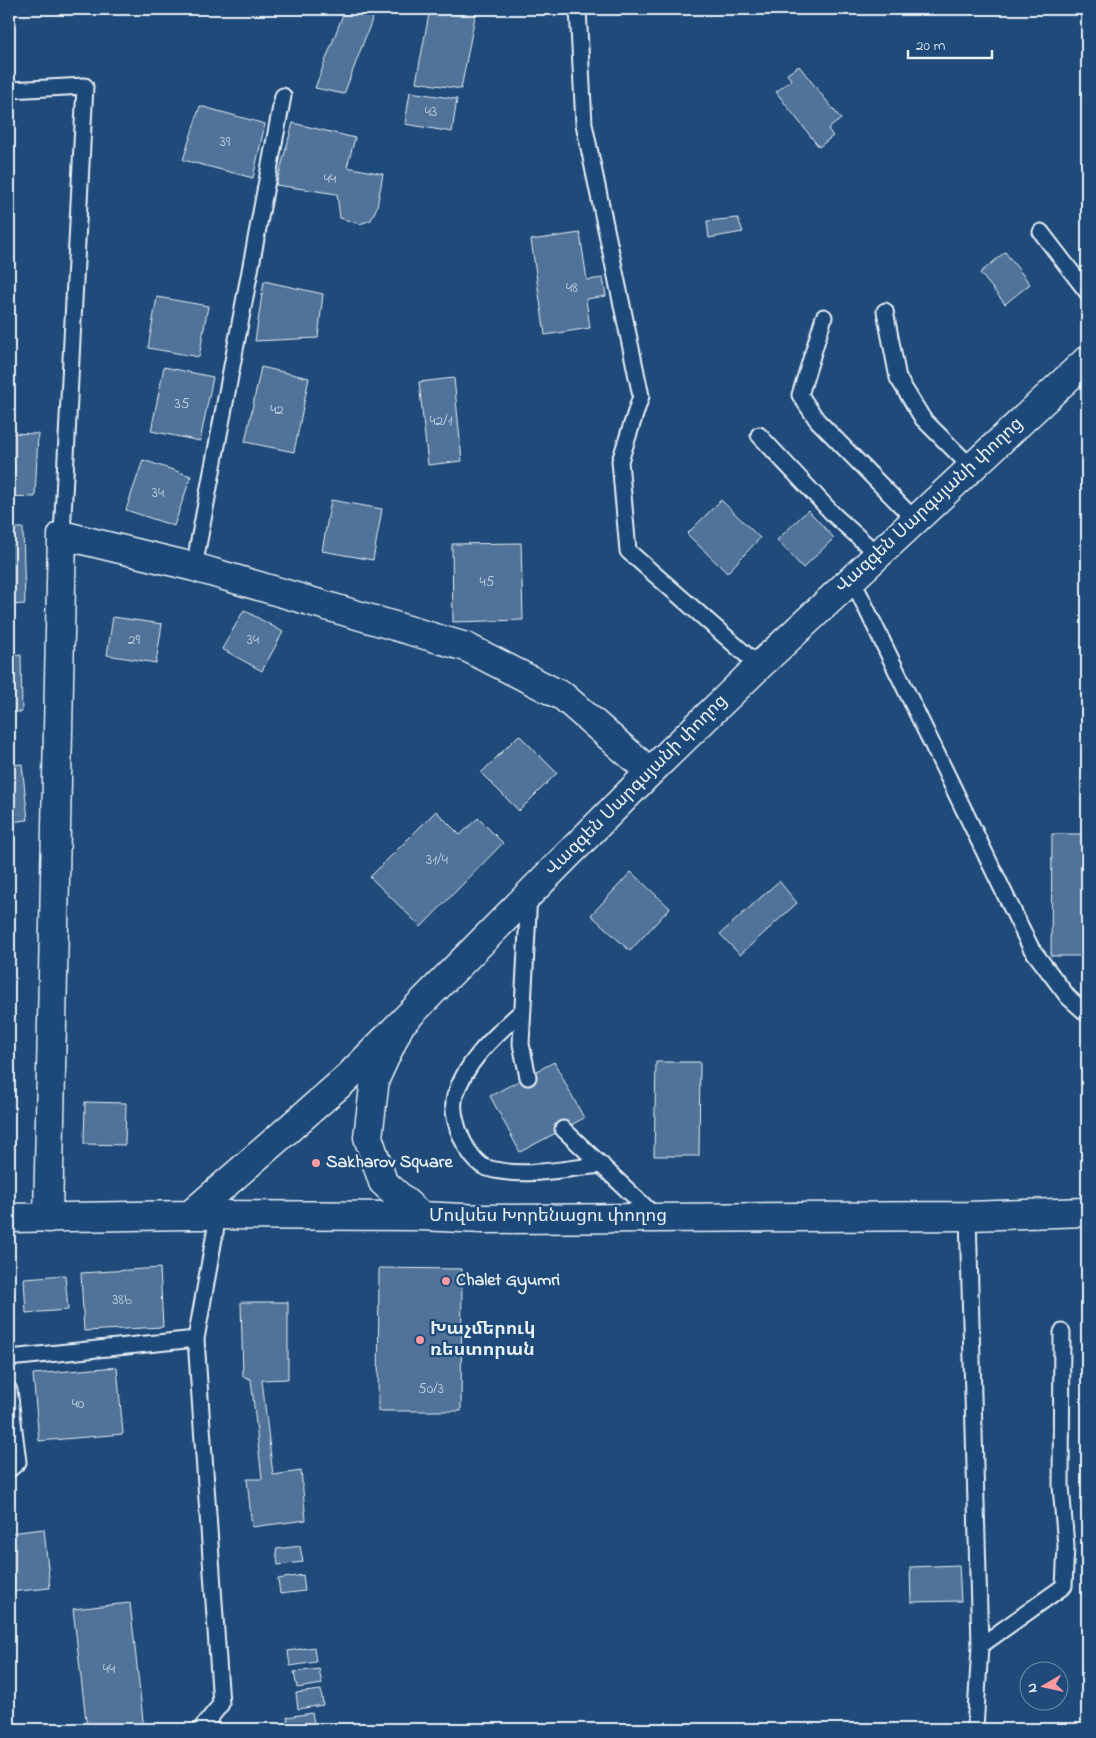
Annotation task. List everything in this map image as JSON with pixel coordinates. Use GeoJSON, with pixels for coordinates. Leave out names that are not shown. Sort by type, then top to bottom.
{"type":"FeatureCollection","features":[{"type":"Feature","properties":{"kind":"main road","name":"Վազգեն Սարգսյանի փողոց"},"geometry":{"type":"LineString","coordinates":[[190,1215],[347,1078],[529,892],[759,666],[1087,360]]}},
{"type":"Feature","properties":{"kind":"main road"},"geometry":{"type":"LineString","coordinates":[[48,1218],[62,535],[194,567],[466,647],[564,697],[650,772]]}},
{"type":"Feature","properties":{"kind":"main road"},"geometry":{"type":"LineString","coordinates":[[403,1019],[374,1079],[368,1137],[383,1182],[421,1216]]}},
{"type":"Feature","properties":{"kind":"main road","name":"Մովսես Խորենացու փողոց"},"geometry":{"type":"LineString","coordinates":[[9,1218],[190,1215],[421,1216],[483,1219],[968,1216],[1087,1212]]}},
{"type":"Feature","properties":{"kind":"lane"},"geometry":{"type":"LineString","coordinates":[[578,9],[584,124],[641,396],[620,461],[628,551],[759,666]]}},
{"type":"Feature","properties":{"kind":"lane"},"geometry":{"type":"LineString","coordinates":[[9,90],[85,86],[62,535]]}},
{"type":"Feature","properties":{"kind":"lane"},"geometry":{"type":"LineString","coordinates":[[194,567],[283,96]]}},
{"type":"Feature","properties":{"kind":"lane"},"geometry":{"type":"LineString","coordinates":[[1041,232],[1087,292]]}},
{"type":"Feature","properties":{"kind":"lane"},"geometry":{"type":"LineString","coordinates":[[885,311],[898,378],[923,419],[972,468]]}},
{"type":"Feature","properties":{"kind":"lane"},"geometry":{"type":"LineString","coordinates":[[824,316],[800,395],[817,420],[914,520]]}},
{"type":"Feature","properties":{"kind":"lane"},"geometry":{"type":"LineString","coordinates":[[759,435],[834,515],[878,555]]}},
{"type":"Feature","properties":{"kind":"lane"},"geometry":{"type":"LineString","coordinates":[[852,578],[1031,948],[1068,997],[1087,1014]]}},
{"type":"Feature","properties":{"kind":"lane"},"geometry":{"type":"LineString","coordinates":[[528,1076],[521,1044],[529,892]]}},
{"type":"Feature","properties":{"kind":"lane"},"geometry":{"type":"LineString","coordinates":[[523,1010],[490,1040],[467,1070],[454,1098],[457,1128],[468,1152],[486,1168],[523,1172],[602,1165]]}},
{"type":"Feature","properties":{"kind":"lane"},"geometry":{"type":"LineString","coordinates":[[564,1129],[657,1218]]}},
{"type":"Feature","properties":{"kind":"lane"},"geometry":{"type":"LineString","coordinates":[[201,1729],[221,1704],[196,1339],[218,1216]]}},
{"type":"Feature","properties":{"kind":"lane"},"geometry":{"type":"LineString","coordinates":[[968,1216],[980,1646],[975,1729]]}},
{"type":"Feature","properties":{"kind":"lane"},"geometry":{"type":"LineString","coordinates":[[980,1646],[1064,1586],[1066,1546],[1061,1486],[1062,1332]]}},
{"type":"Feature","properties":{"kind":"lane"},"geometry":{"type":"LineString","coordinates":[[9,1358],[196,1339]]}},
{"type":"Feature","properties":{"kind":"lane"},"geometry":{"type":"LineString","coordinates":[[9,1390],[18,1462],[9,1470]]}},
{"type":"Feature","properties":{"kind":"building"},"geometry":{"type":"Polygon","coordinates":[[[345,9],[376,9],[344,94],[315,88],[345,9]]]}},
{"type":"Feature","properties":{"kind":"building"},"geometry":{"type":"Polygon","coordinates":[[[430,9],[476,11],[461,89],[416,82],[430,9]]]}},
{"type":"Feature","properties":{"kind":"building"},"geometry":{"type":"Polygon","coordinates":[[[799,66],[841,119],[828,129],[833,136],[819,147],[776,92],[791,80],[787,74],[799,66]]]}},
{"type":"Feature","properties":{"kind":"building"},"geometry":{"type":"Polygon","coordinates":[[[410,92],[457,99],[452,132],[405,124],[410,92]]]}},
{"type":"Feature","properties":{"kind":"building"},"geometry":{"type":"Polygon","coordinates":[[[200,106],[265,124],[253,178],[183,160],[200,106]]]}},
{"type":"Feature","properties":{"kind":"building"},"geometry":{"type":"Polygon","coordinates":[[[293,123],[355,138],[347,167],[383,174],[377,207],[371,220],[360,224],[340,218],[337,194],[276,185],[293,123]]]}},
{"type":"Feature","properties":{"kind":"building"},"geometry":{"type":"Polygon","coordinates":[[[738,218],[743,232],[709,238],[707,221],[738,218]]]}},
{"type":"Feature","properties":{"kind":"building"},"geometry":{"type":"Polygon","coordinates":[[[580,233],[587,280],[603,278],[606,296],[586,299],[590,328],[545,335],[531,240],[580,233]]]}},
{"type":"Feature","properties":{"kind":"building"},"geometry":{"type":"Polygon","coordinates":[[[1005,252],[1030,284],[1005,304],[980,273],[1005,252]]]}},
{"type":"Feature","properties":{"kind":"building"},"geometry":{"type":"Polygon","coordinates":[[[264,281],[323,294],[318,338],[255,341],[264,281]]]}},
{"type":"Feature","properties":{"kind":"building"},"geometry":{"type":"Polygon","coordinates":[[[157,297],[208,306],[199,357],[148,348],[157,297]]]}},
{"type":"Feature","properties":{"kind":"building"},"geometry":{"type":"Polygon","coordinates":[[[164,367],[213,377],[200,441],[151,431],[164,367]]]}},
{"type":"Feature","properties":{"kind":"building"},"geometry":{"type":"Polygon","coordinates":[[[261,367],[309,378],[294,452],[245,442],[261,367]]]}},
{"type":"Feature","properties":{"kind":"building"},"geometry":{"type":"Polygon","coordinates":[[[454,378],[462,461],[428,465],[419,382],[454,378]]]}},
{"type":"Feature","properties":{"kind":"building"},"geometry":{"type":"Polygon","coordinates":[[[9,433],[38,434],[35,497],[9,496],[9,433]]]}},
{"type":"Feature","properties":{"kind":"building"},"geometry":{"type":"Polygon","coordinates":[[[143,460],[191,476],[174,526],[126,510],[143,460]]]}},
{"type":"Feature","properties":{"kind":"building"},"geometry":{"type":"Polygon","coordinates":[[[331,500],[382,509],[373,560],[322,551],[331,500]]]}},
{"type":"Feature","properties":{"kind":"building"},"geometry":{"type":"Polygon","coordinates":[[[721,500],[760,538],[727,573],[687,534],[721,500]]]}},
{"type":"Feature","properties":{"kind":"building"},"geometry":{"type":"Polygon","coordinates":[[[808,510],[834,538],[803,568],[777,540],[808,510]]]}},
{"type":"Feature","properties":{"kind":"building"},"geometry":{"type":"Polygon","coordinates":[[[9,528],[23,528],[25,604],[9,605],[9,528]]]}},
{"type":"Feature","properties":{"kind":"building"},"geometry":{"type":"Polygon","coordinates":[[[521,543],[523,620],[453,622],[452,544],[521,543]]]}},
{"type":"Feature","properties":{"kind":"building"},"geometry":{"type":"Polygon","coordinates":[[[244,610],[283,632],[262,671],[222,649],[244,610]]]}},
{"type":"Feature","properties":{"kind":"building"},"geometry":{"type":"Polygon","coordinates":[[[113,617],[162,624],[156,663],[107,655],[113,617]]]}},
{"type":"Feature","properties":{"kind":"building"},"geometry":{"type":"Polygon","coordinates":[[[21,655],[22,712],[9,712],[9,656],[21,655]]]}},
{"type":"Feature","properties":{"kind":"building"},"geometry":{"type":"Polygon","coordinates":[[[519,735],[557,773],[519,811],[481,773],[519,735]]]}},
{"type":"Feature","properties":{"kind":"building"},"geometry":{"type":"Polygon","coordinates":[[[22,764],[28,820],[9,822],[9,765],[22,764]]]}},
{"type":"Feature","properties":{"kind":"building"},"geometry":{"type":"Polygon","coordinates":[[[436,811],[460,835],[478,818],[503,843],[421,927],[370,877],[436,811]]]}},
{"type":"Feature","properties":{"kind":"building"},"geometry":{"type":"Polygon","coordinates":[[[9,822],[13,863],[9,863],[9,822]]]}},
{"type":"Feature","properties":{"kind":"building"},"geometry":{"type":"Polygon","coordinates":[[[1052,834],[1087,834],[1087,956],[1051,956],[1052,834]]]}},
{"type":"Feature","properties":{"kind":"building"},"geometry":{"type":"Polygon","coordinates":[[[631,872],[670,908],[630,951],[591,915],[631,872]]]}},
{"type":"Feature","properties":{"kind":"building"},"geometry":{"type":"Polygon","coordinates":[[[779,881],[797,903],[740,955],[720,934],[779,881]]]}},
{"type":"Feature","properties":{"kind":"building"},"geometry":{"type":"Polygon","coordinates":[[[554,1062],[584,1118],[520,1152],[490,1096],[554,1062]]]}},
{"type":"Feature","properties":{"kind":"building"},"geometry":{"type":"Polygon","coordinates":[[[656,1062],[700,1062],[699,1156],[654,1156],[656,1062]]]}},
{"type":"Feature","properties":{"kind":"building"},"geometry":{"type":"Polygon","coordinates":[[[85,1102],[126,1103],[125,1145],[84,1144],[85,1102]]]}},
{"type":"Feature","properties":{"kind":"building"},"geometry":{"type":"Polygon","coordinates":[[[160,1268],[163,1327],[84,1331],[81,1273],[160,1268]]]}},
{"type":"Feature","properties":{"kind":"building","name":"Խաչմերուկ ռեստորան"},"geometry":{"type":"Polygon","coordinates":[[[379,1268],[462,1269],[461,1411],[378,1411],[379,1268]]]}},
{"type":"Feature","properties":{"kind":"building"},"geometry":{"type":"Polygon","coordinates":[[[65,1275],[68,1310],[26,1313],[24,1278],[65,1275]]]}},
{"type":"Feature","properties":{"kind":"building"},"geometry":{"type":"Polygon","coordinates":[[[241,1302],[288,1302],[288,1379],[262,1380],[273,1475],[301,1471],[306,1520],[252,1527],[247,1479],[262,1479],[251,1379],[243,1377],[241,1302]]]}},
{"type":"Feature","properties":{"kind":"building"},"geometry":{"type":"Polygon","coordinates":[[[117,1367],[123,1434],[39,1441],[33,1374],[117,1367]]]}},
{"type":"Feature","properties":{"kind":"building"},"geometry":{"type":"Polygon","coordinates":[[[44,1529],[50,1588],[9,1592],[9,1533],[44,1529]]]}},
{"type":"Feature","properties":{"kind":"building"},"geometry":{"type":"Polygon","coordinates":[[[300,1546],[303,1562],[278,1565],[276,1549],[300,1546]]]}},
{"type":"Feature","properties":{"kind":"building"},"geometry":{"type":"Polygon","coordinates":[[[959,1565],[961,1601],[911,1602],[910,1567],[959,1565]]]}},
{"type":"Feature","properties":{"kind":"building"},"geometry":{"type":"Polygon","coordinates":[[[303,1575],[305,1591],[280,1594],[278,1579],[303,1575]]]}},
{"type":"Feature","properties":{"kind":"building"},"geometry":{"type":"Polygon","coordinates":[[[130,1603],[144,1729],[87,1729],[73,1609],[130,1603]]]}},
{"type":"Feature","properties":{"kind":"building"},"geometry":{"type":"Polygon","coordinates":[[[314,1647],[316,1662],[290,1666],[288,1651],[314,1647]]]}},
{"type":"Feature","properties":{"kind":"building"},"geometry":{"type":"Polygon","coordinates":[[[319,1669],[322,1684],[297,1688],[294,1672],[319,1669]]]}},
{"type":"Feature","properties":{"kind":"building"},"geometry":{"type":"Polygon","coordinates":[[[321,1690],[323,1705],[298,1709],[296,1693],[321,1690]]]}},
{"type":"Feature","properties":{"kind":"building"},"geometry":{"type":"Polygon","coordinates":[[[312,1713],[315,1728],[289,1729],[287,1717],[312,1713]]]}},
{"type":"Feature","properties":{"kind":"place","name":"Sakharov Square"},"geometry":{"type":"Point","coordinates":[316,1163]}},
{"type":"Feature","properties":{"kind":"place","name":"Chalet Gyumri"},"geometry":{"type":"Point","coordinates":[446,1281]}},
{"type":"Feature","properties":{"kind":"place","name":"Խաչմերուկ ռեստորան"},"geometry":{"type":"Point","coordinates":[420,1340]}}]}
